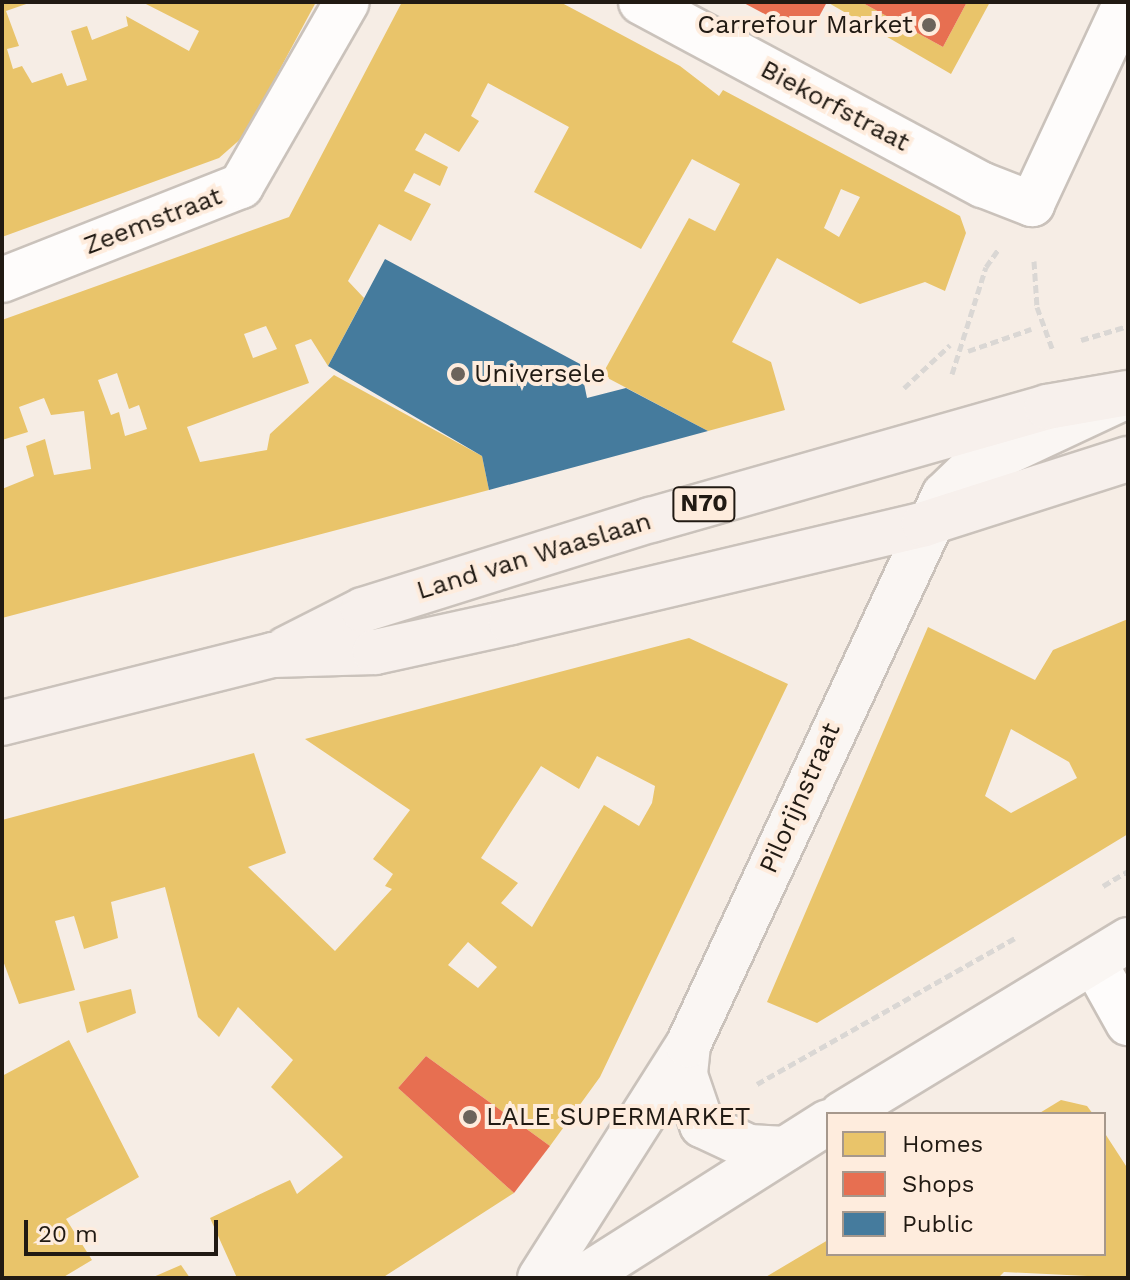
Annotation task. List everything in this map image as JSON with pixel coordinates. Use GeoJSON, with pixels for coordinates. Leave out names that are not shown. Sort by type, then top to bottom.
{"type":"FeatureCollection","features":[{"type":"Feature","properties":{"kind":"main road","name":"Pilorijnstraat"},"geometry":{"type":"LineString","coordinates":[[540,1278],[688,1045],[924,524],[971,469],[1128,394]]}},
{"type":"Feature","properties":{"kind":"main road","name":"Land van Waaslaan"},"geometry":{"type":"LineString","coordinates":[[273,655],[363,610],[479,572],[932,438],[1128,394]]}},
{"type":"Feature","properties":{"kind":"main road","name":"Land van Waaslaan"},"geometry":{"type":"LineString","coordinates":[[2,723],[273,655],[375,652],[491,626],[924,524],[1128,459]]}},
{"type":"Feature","properties":{"kind":"main road"},"geometry":{"type":"LineString","coordinates":[[479,572],[491,626]]}},
{"type":"Feature","properties":{"kind":"main road"},"geometry":{"type":"LineString","coordinates":[[845,1112],[1111,951]]}},
{"type":"Feature","properties":{"kind":"main road"},"geometry":{"type":"LineString","coordinates":[[688,1045],[685,1075],[702,1125],[749,1147],[785,1149]]}},
{"type":"Feature","properties":{"kind":"main road"},"geometry":{"type":"LineString","coordinates":[[582,1278],[826,1123]]}},
{"type":"Feature","properties":{"kind":"street","name":"Zeemstraat"},"geometry":{"type":"LineString","coordinates":[[2,280],[241,186],[347,2]]}},
{"type":"Feature","properties":{"kind":"street","name":"Biekorfstraat"},"geometry":{"type":"LineString","coordinates":[[641,2],[983,185],[1032,204]]}},
{"type":"Feature","properties":{"kind":"street"},"geometry":{"type":"LineString","coordinates":[[1032,204],[1126,2]]}},
{"type":"Feature","properties":{"kind":"street"},"geometry":{"type":"LineString","coordinates":[[1111,951],[1128,1023]]}},
{"type":"Feature","properties":{"kind":"path"},"geometry":{"type":"LineString","coordinates":[[1032,204],[1037,307],[1052,348],[1128,326]]}},
{"type":"Feature","properties":{"kind":"path"},"geometry":{"type":"LineString","coordinates":[[968,351],[1031,329]]}},
{"type":"Feature","properties":{"kind":"path"},"geometry":{"type":"LineString","coordinates":[[899,392],[950,345]]}},
{"type":"Feature","properties":{"kind":"path"},"geometry":{"type":"LineString","coordinates":[[760,1086],[1022,933]]}},
{"type":"Feature","properties":{"kind":"building: Homes"},"geometry":{"type":"Polygon","coordinates":[[[2,2],[32,2],[6,11],[19,46],[7,49],[13,69],[22,66],[32,83],[62,73],[67,86],[87,80],[71,31],[87,26],[92,40],[128,26],[126,16],[189,51],[199,31],[142,2],[316,2],[244,136],[219,158],[2,237],[2,2]]]}},
{"type":"Feature","properties":{"kind":"building: Homes"},"geometry":{"type":"Polygon","coordinates":[[[402,2],[560,2],[680,66],[719,96],[723,90],[960,216],[966,233],[945,291],[925,282],[860,304],[777,258],[732,342],[771,362],[785,410],[708,431],[602,375],[689,218],[715,231],[740,184],[692,159],[641,249],[534,192],[569,127],[488,83],[471,116],[479,121],[459,152],[425,133],[415,150],[448,167],[440,186],[414,173],[404,191],[431,204],[411,241],[379,224],[348,281],[364,298],[328,366],[311,339],[295,345],[309,383],[187,427],[200,462],[267,450],[270,434],[334,375],[482,456],[489,490],[2,618],[2,489],[34,476],[26,446],[45,439],[54,475],[91,469],[84,411],[51,415],[44,398],[19,407],[28,432],[2,440],[2,320],[289,217],[402,2]],[[841,189],[824,228],[839,237],[860,197],[841,189]],[[266,326],[244,334],[253,358],[277,349],[266,326]],[[117,373],[98,380],[111,415],[119,412],[125,436],[147,429],[139,405],[129,409],[117,373]]]}},
{"type":"Feature","properties":{"kind":"building: Homes"},"geometry":{"type":"Polygon","coordinates":[[[827,2],[861,2],[943,47],[967,2],[990,2],[951,74],[827,2]]]}},
{"type":"Feature","properties":{"kind":"building: Homes"},"geometry":{"type":"Polygon","coordinates":[[[1128,619],[1128,834],[817,1023],[767,1002],[928,627],[1035,680],[1053,650],[1128,619]],[[1011,729],[985,796],[1011,813],[1077,778],[1069,762],[1011,729]]]}},
{"type":"Feature","properties":{"kind":"building: Homes"},"geometry":{"type":"Polygon","coordinates":[[[689,638],[788,684],[600,1077],[550,1146],[426,1056],[398,1088],[514,1193],[382,1278],[237,1278],[210,1218],[290,1180],[297,1194],[343,1157],[271,1087],[293,1060],[238,1007],[219,1037],[198,1017],[165,887],[111,902],[118,938],[84,949],[74,916],[55,921],[75,990],[19,1004],[2,958],[2,820],[254,753],[286,853],[248,867],[335,951],[392,889],[385,886],[393,874],[373,859],[410,810],[305,739],[689,638]],[[597,756],[579,789],[541,766],[481,858],[518,883],[501,903],[532,927],[604,805],[639,826],[652,803],[655,786],[597,756]],[[468,942],[448,965],[478,988],[497,967],[468,942]]]}},
{"type":"Feature","properties":{"kind":"building: Homes"},"geometry":{"type":"Polygon","coordinates":[[[131,989],[136,1013],[87,1033],[79,1002],[131,989]]]}},
{"type":"Feature","properties":{"kind":"building: Homes"},"geometry":{"type":"Polygon","coordinates":[[[69,1040],[139,1177],[66,1219],[92,1260],[62,1278],[2,1278],[2,1076],[69,1040]]]}},
{"type":"Feature","properties":{"kind":"building: Homes"},"geometry":{"type":"Polygon","coordinates":[[[1061,1100],[1087,1106],[1092,1112],[1041,1112],[1061,1100]]]}},
{"type":"Feature","properties":{"kind":"building: Homes"},"geometry":{"type":"Polygon","coordinates":[[[1106,1135],[1128,1169],[1128,1278],[1004,1272],[998,1278],[764,1278],[826,1241],[826,1256],[1106,1256],[1106,1135]]]}},
{"type":"Feature","properties":{"kind":"building: Homes"},"geometry":{"type":"Polygon","coordinates":[[[181,1265],[190,1278],[151,1278],[181,1265]]]}},
{"type":"Feature","properties":{"kind":"building: Shops"},"geometry":{"type":"Polygon","coordinates":[[[742,2],[827,2],[808,37],[742,2]]]}},
{"type":"Feature","properties":{"kind":"building: Shops","name":"Carrefour Market"},"geometry":{"type":"Polygon","coordinates":[[[861,2],[967,2],[943,47],[861,2]]]}},
{"type":"Feature","properties":{"kind":"building: Shops","name":"LALE SUPERMARKET"},"geometry":{"type":"Polygon","coordinates":[[[426,1056],[550,1146],[514,1193],[398,1088],[426,1056]]]}},
{"type":"Feature","properties":{"kind":"building: Public","name":"Universele"},"geometry":{"type":"Polygon","coordinates":[[[385,259],[580,364],[587,398],[626,388],[708,431],[489,490],[482,456],[328,366],[385,259]]]}},
{"type":"Feature","properties":{"kind":"place","name":"Carrefour Market"},"geometry":{"type":"Point","coordinates":[929,25]}},
{"type":"Feature","properties":{"kind":"place","name":"Universele"},"geometry":{"type":"Point","coordinates":[458,374]}},
{"type":"Feature","properties":{"kind":"place","name":"LALE SUPERMARKET"},"geometry":{"type":"Point","coordinates":[470,1117]}}]}
